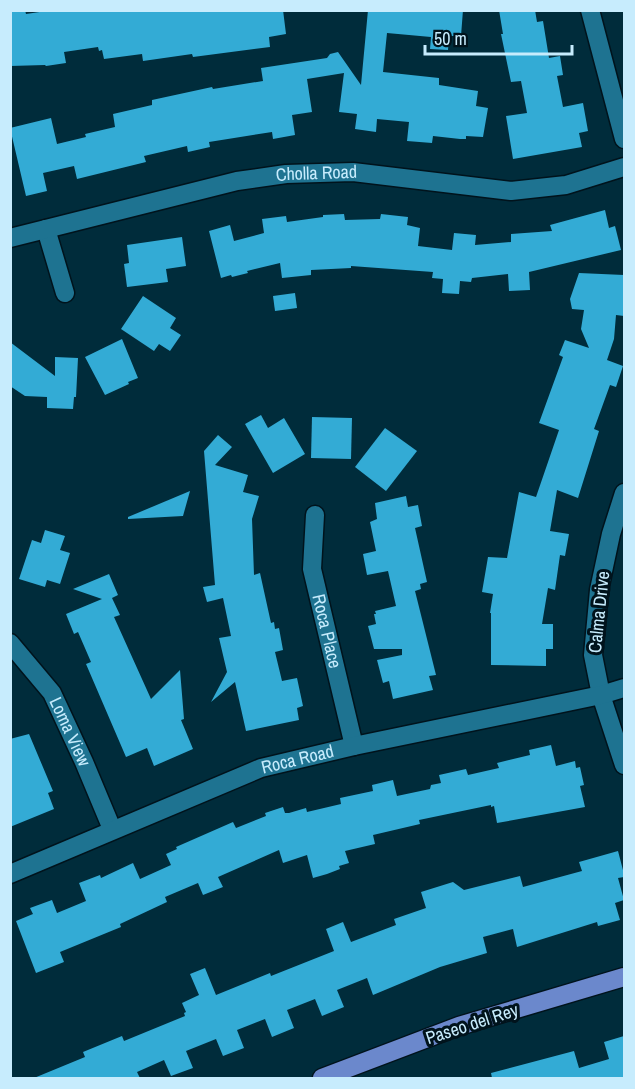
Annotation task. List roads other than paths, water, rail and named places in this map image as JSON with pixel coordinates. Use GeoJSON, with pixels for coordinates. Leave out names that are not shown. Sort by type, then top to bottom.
{"type":"FeatureCollection","features":[{"type":"Feature","properties":{"kind":"main road","name":"Paseo del Rey"},"geometry":{"type":"LineString","coordinates":[[322,1078],[459,1026],[624,977]]}},
{"type":"Feature","properties":{"kind":"street"},"geometry":{"type":"LineString","coordinates":[[590,10],[624,139]]}},
{"type":"Feature","properties":{"kind":"street","name":"Cholla Road"},"geometry":{"type":"LineString","coordinates":[[10,238],[237,182],[286,174],[353,172],[511,191],[566,185],[624,167]]}},
{"type":"Feature","properties":{"kind":"street"},"geometry":{"type":"LineString","coordinates":[[46,229],[65,293]]}},
{"type":"Feature","properties":{"kind":"street","name":"Calma Drive"},"geometry":{"type":"LineString","coordinates":[[624,493],[610,534],[599,590],[593,655],[601,695],[624,765]]}},
{"type":"Feature","properties":{"kind":"street","name":"Roca Place"},"geometry":{"type":"LineString","coordinates":[[315,515],[312,569],[354,746]]}},
{"type":"Feature","properties":{"kind":"street","name":"Loma View"},"geometry":{"type":"LineString","coordinates":[[10,643],[52,693],[112,830]]}},
{"type":"Feature","properties":{"kind":"street","name":"Roca Road"},"geometry":{"type":"LineString","coordinates":[[10,873],[261,768],[354,746],[601,695],[624,688]]}}]}
